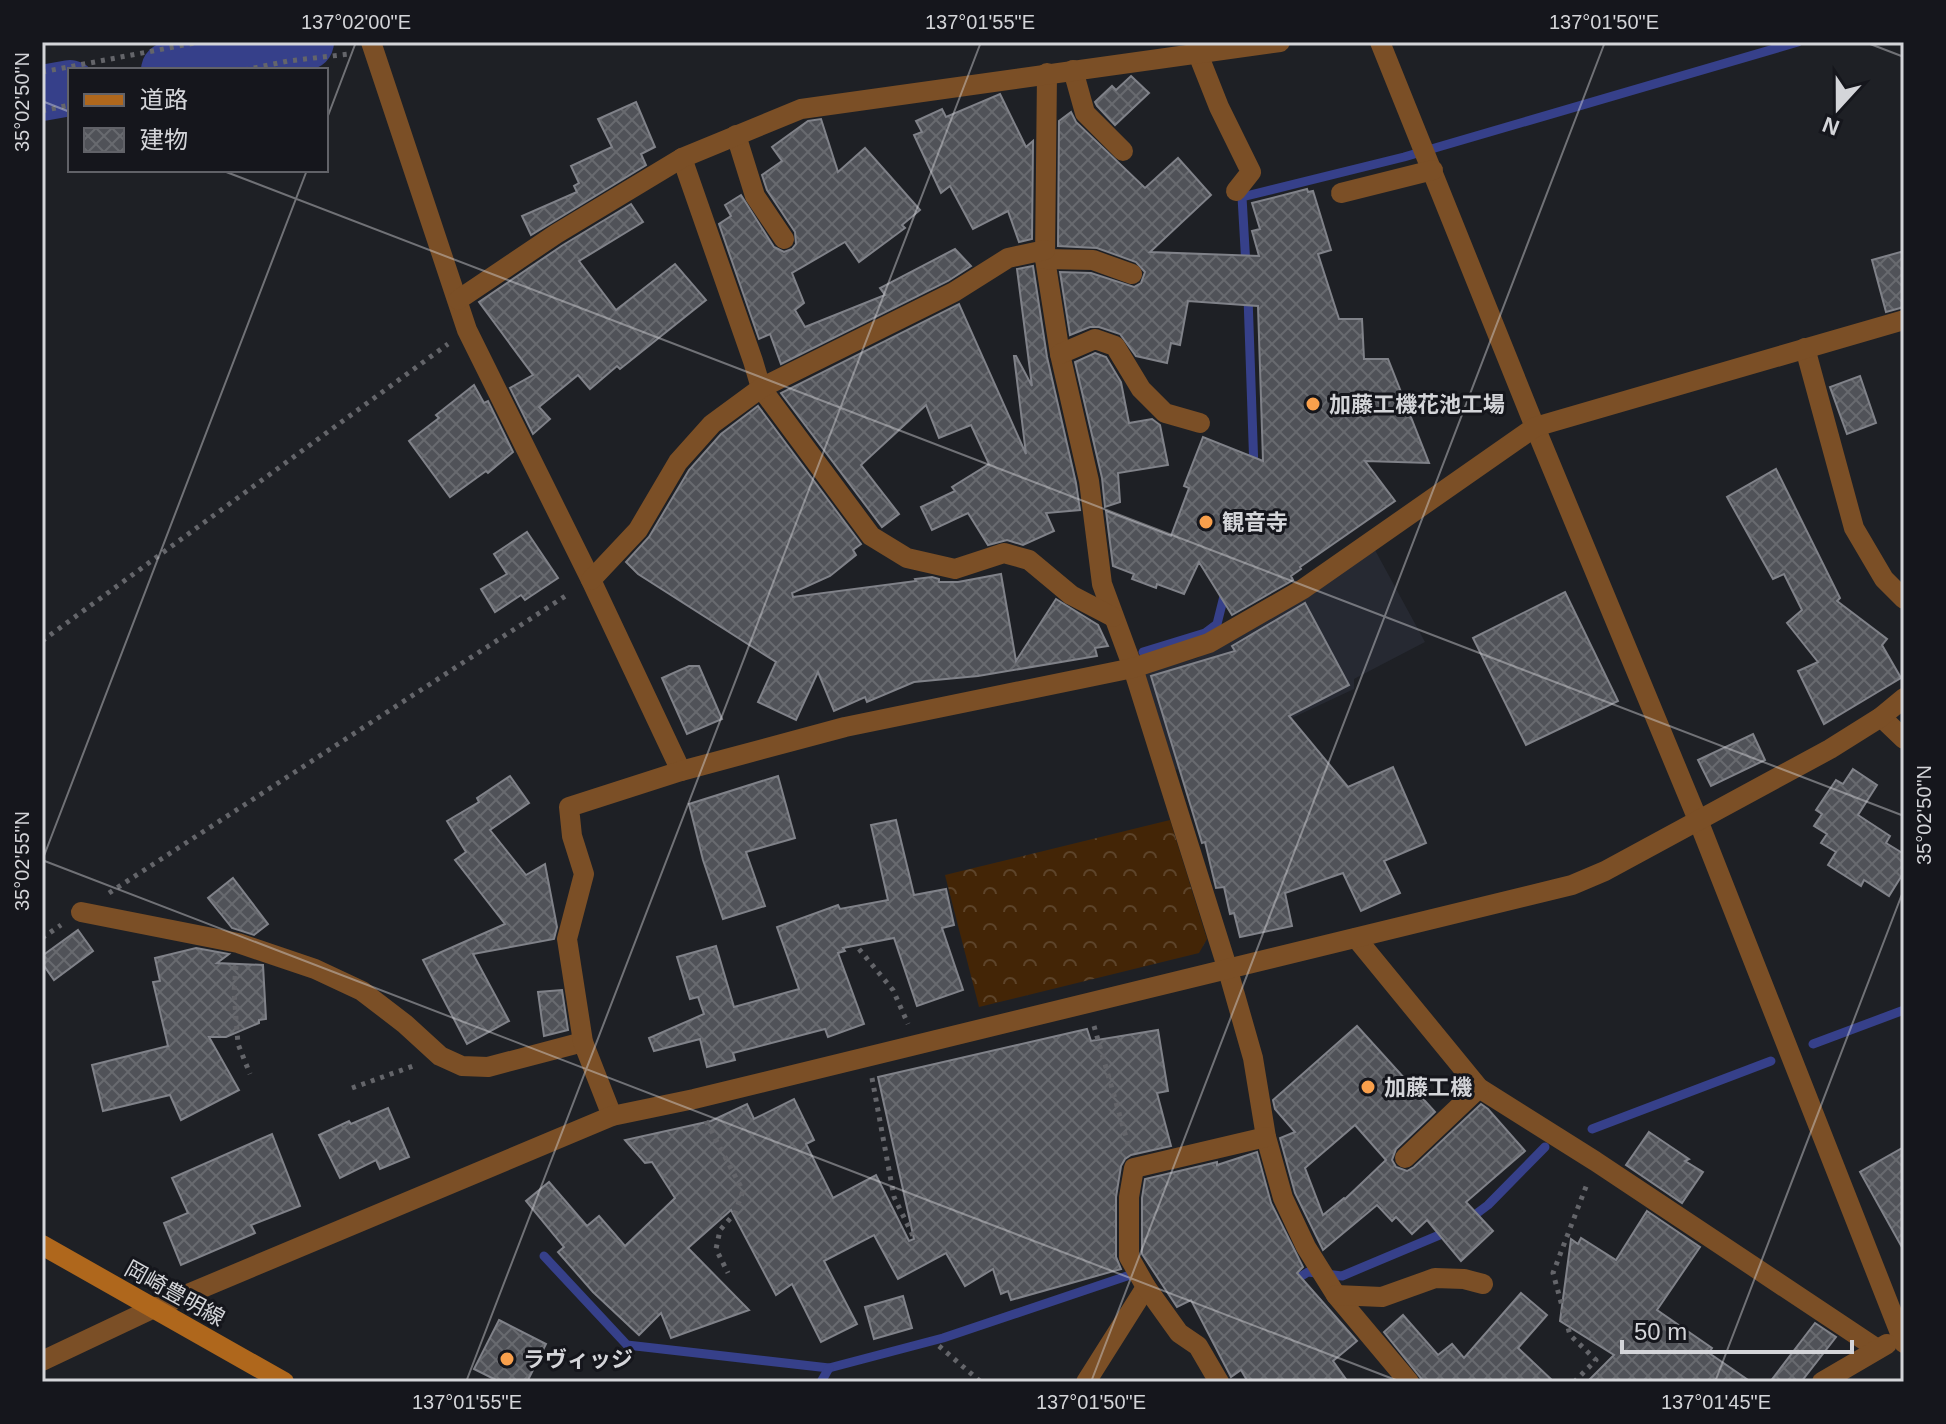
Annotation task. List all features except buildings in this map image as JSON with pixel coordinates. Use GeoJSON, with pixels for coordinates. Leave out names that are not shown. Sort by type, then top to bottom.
{"type":"FeatureCollection","features":[{"type":"Feature","properties":{"kind":"main road","name":"岡崎豊明線"},"geometry":{"type":"LineString","coordinates":[[42,1245],[284,1382]]}},
{"type":"Feature","properties":{"kind":"street"},"geometry":{"type":"LineString","coordinates":[[458,300],[556,234],[682,158],[801,109],[1280,42]]}},
{"type":"Feature","properties":{"kind":"street"},"geometry":{"type":"LineString","coordinates":[[1380,42],[1698,820],[1903,1340],[1876,1348],[1822,1382]]}},
{"type":"Feature","properties":{"kind":"street"},"geometry":{"type":"LineString","coordinates":[[373,47],[467,330],[591,580],[681,771]]}},
{"type":"Feature","properties":{"kind":"street"},"geometry":{"type":"LineString","coordinates":[[1198,54],[1219,107],[1251,172],[1236,191]]}},
{"type":"Feature","properties":{"kind":"street"},"geometry":{"type":"LineString","coordinates":[[1073,70],[1085,113],[1123,151]]}},
{"type":"Feature","properties":{"kind":"street"},"geometry":{"type":"LineString","coordinates":[[1047,73],[1045,255],[1060,354],[1089,481],[1102,584],[1133,668],[1227,967],[1253,1058],[1266,1137],[1283,1198],[1310,1253],[1336,1294],[1409,1382]]}},
{"type":"Feature","properties":{"kind":"street"},"geometry":{"type":"LineString","coordinates":[[736,135],[755,196],[784,239]]}},
{"type":"Feature","properties":{"kind":"street"},"geometry":{"type":"LineString","coordinates":[[682,158],[761,388],[871,536],[907,558],[955,569],[1004,553],[1029,560],[1071,595],[1113,617]]}},
{"type":"Feature","properties":{"kind":"street"},"geometry":{"type":"LineString","coordinates":[[1341,193],[1433,170]]}},
{"type":"Feature","properties":{"kind":"street"},"geometry":{"type":"LineString","coordinates":[[591,580],[638,530],[687,453],[712,424],[761,388],[954,292],[1008,258],[1045,255],[1093,260],[1132,274]]}},
{"type":"Feature","properties":{"kind":"street"},"geometry":{"type":"LineString","coordinates":[[612,1116],[583,1042],[567,939],[584,874],[572,836],[569,807],[681,771],[845,727],[1133,668],[1209,643],[1303,589],[1535,427],[1904,320]]}},
{"type":"Feature","properties":{"kind":"street"},"geometry":{"type":"LineString","coordinates":[[1060,354],[1095,339],[1115,346],[1141,389],[1165,413],[1200,423]]}},
{"type":"Feature","properties":{"kind":"street"},"geometry":{"type":"LineString","coordinates":[[1805,348],[1854,528],[1884,579],[1904,599]]}},
{"type":"Feature","properties":{"kind":"street"},"geometry":{"type":"LineString","coordinates":[[42,1361],[152,1309],[612,1116],[694,1099],[1572,885],[1605,871],[1830,749],[1881,717],[1904,698]]}},
{"type":"Feature","properties":{"kind":"street"},"geometry":{"type":"LineString","coordinates":[[1881,717],[1904,739]]}},
{"type":"Feature","properties":{"kind":"street"},"geometry":{"type":"LineString","coordinates":[[81,912],[238,943],[315,969],[362,991],[440,1056],[462,1066],[488,1067],[583,1042]]}},
{"type":"Feature","properties":{"kind":"street"},"geometry":{"type":"LineString","coordinates":[[1356,938],[1479,1088],[1595,1161],[1876,1348]]}},
{"type":"Feature","properties":{"kind":"street"},"geometry":{"type":"LineString","coordinates":[[1405,1158],[1479,1088]]}},
{"type":"Feature","properties":{"kind":"street"},"geometry":{"type":"LineString","coordinates":[[1219,1382],[1198,1346],[1179,1333],[1129,1257],[1129,1197],[1134,1168],[1266,1137]]}},
{"type":"Feature","properties":{"kind":"street"},"geometry":{"type":"LineString","coordinates":[[1336,1294],[1382,1297],[1435,1278],[1464,1279],[1483,1284]]}},
{"type":"Feature","properties":{"kind":"street"},"geometry":{"type":"LineString","coordinates":[[1086,1382],[1146,1287]]}},
{"type":"Feature","properties":{"kind":"path"},"geometry":{"type":"LineString","coordinates":[[42,72],[200,42]]}},
{"type":"Feature","properties":{"kind":"path"},"geometry":{"type":"LineString","coordinates":[[254,68],[373,47]]}},
{"type":"Feature","properties":{"kind":"path"},"geometry":{"type":"LineString","coordinates":[[42,111],[68,105]]}},
{"type":"Feature","properties":{"kind":"path"},"geometry":{"type":"LineString","coordinates":[[42,641],[467,330]]}},
{"type":"Feature","properties":{"kind":"path"},"geometry":{"type":"LineString","coordinates":[[42,938],[591,580]]}},
{"type":"Feature","properties":{"kind":"path"},"geometry":{"type":"LineString","coordinates":[[238,943],[234,992],[238,1044],[250,1074]]}},
{"type":"Feature","properties":{"kind":"path"},"geometry":{"type":"LineString","coordinates":[[859,949],[893,990],[917,1043]]}},
{"type":"Feature","properties":{"kind":"path"},"geometry":{"type":"LineString","coordinates":[[1088,1003],[1134,1168]]}},
{"type":"Feature","properties":{"kind":"path"},"geometry":{"type":"LineString","coordinates":[[867,1055],[894,1197],[916,1242]]}},
{"type":"Feature","properties":{"kind":"path"},"geometry":{"type":"LineString","coordinates":[[352,1088],[440,1056]]}},
{"type":"Feature","properties":{"kind":"path"},"geometry":{"type":"LineString","coordinates":[[694,1099],[743,1191],[735,1213],[720,1230],[716,1249],[728,1273]]}},
{"type":"Feature","properties":{"kind":"path"},"geometry":{"type":"LineString","coordinates":[[1574,1382],[1596,1360],[1570,1335],[1553,1273],[1595,1161]]}},
{"type":"Feature","properties":{"kind":"path"},"geometry":{"type":"LineString","coordinates":[[939,1346],[981,1382]]}},
{"type":"Feature","properties":{"kind":"shaded area"},"geometry":{"type":"Polygon","coordinates":[[[1375,550],[1425,642],[1354,679],[1354,689],[1292,718],[1287,714],[1260,744],[1175,770],[1144,673],[1197,658],[1244,633],[1375,550]]]}},
{"type":"Feature","properties":{"kind":"green space"},"geometry":{"type":"Polygon","coordinates":[[[1170,820],[1207,939],[1199,953],[979,1007],[945,875],[1170,820]]]}},
{"type":"Feature","properties":{"kind":"waterway"},"geometry":{"type":"LineString","coordinates":[[179,68],[306,42]]}},
{"type":"Feature","properties":{"kind":"waterway"},"geometry":{"type":"LineString","coordinates":[[1246,266],[1242,197],[1404,157],[1798,42]]}},
{"type":"Feature","properties":{"kind":"waterway"},"geometry":{"type":"LineString","coordinates":[[42,93],[68,88]]}},
{"type":"Feature","properties":{"kind":"waterway"},"geometry":{"type":"LineString","coordinates":[[1248,297],[1254,470]]}},
{"type":"Feature","properties":{"kind":"waterway"},"geometry":{"type":"LineString","coordinates":[[1143,652],[1205,633],[1217,624],[1225,592]]}},
{"type":"Feature","properties":{"kind":"waterway"},"geometry":{"type":"LineString","coordinates":[[1813,1044],[1904,1010]]}},
{"type":"Feature","properties":{"kind":"waterway"},"geometry":{"type":"LineString","coordinates":[[1592,1129],[1771,1061]]}},
{"type":"Feature","properties":{"kind":"waterway"},"geometry":{"type":"LineString","coordinates":[[1468,1220],[1488,1205],[1545,1147]]}},
{"type":"Feature","properties":{"kind":"waterway"},"geometry":{"type":"LineString","coordinates":[[1292,1282],[1308,1272],[1342,1276],[1449,1231]]}},
{"type":"Feature","properties":{"kind":"waterway"},"geometry":{"type":"LineString","coordinates":[[544,1256],[627,1345],[829,1368],[943,1338],[1130,1275]]}},
{"type":"Feature","properties":{"kind":"waterway"},"geometry":{"type":"LineString","coordinates":[[821,1382],[829,1368]]}},
{"type":"Feature","properties":{"kind":"place","name":"加藤工機花池工場"},"geometry":{"type":"Point","coordinates":[1313,404]}},
{"type":"Feature","properties":{"kind":"place","name":"観音寺"},"geometry":{"type":"Point","coordinates":[1206,522]}},
{"type":"Feature","properties":{"kind":"place","name":"加藤工機"},"geometry":{"type":"Point","coordinates":[1368,1087]}},
{"type":"Feature","properties":{"kind":"place","name":"ラヴィッジ"},"geometry":{"type":"Point","coordinates":[507,1359]}}]}
